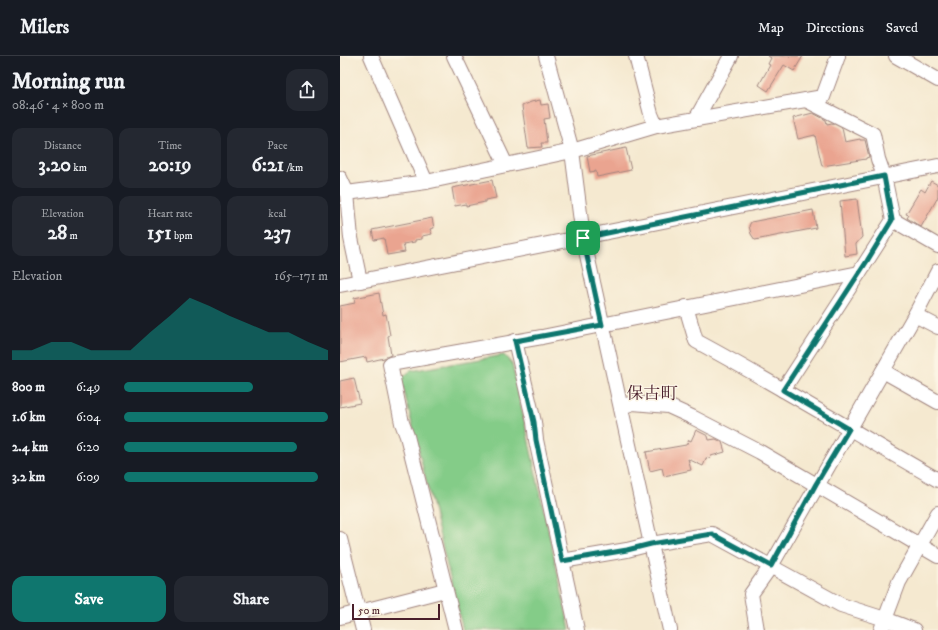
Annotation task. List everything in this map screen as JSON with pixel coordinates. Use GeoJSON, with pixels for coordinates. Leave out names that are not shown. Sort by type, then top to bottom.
{"type":"FeatureCollection","features":[{"type":"Feature","properties":{"kind":"street"},"geometry":{"type":"LineString","coordinates":[[371,56],[426,182]]}},
{"type":"Feature","properties":{"kind":"street"},"geometry":{"type":"LineString","coordinates":[[454,56],[506,165]]}},
{"type":"Feature","properties":{"kind":"street"},"geometry":{"type":"LineString","coordinates":[[546,56],[572,151],[583,238],[670,630]]}},
{"type":"Feature","properties":{"kind":"street"},"geometry":{"type":"LineString","coordinates":[[636,56],[651,114],[656,126]]}},
{"type":"Feature","properties":{"kind":"street"},"geometry":{"type":"LineString","coordinates":[[696,119],[731,56]]}},
{"type":"Feature","properties":{"kind":"street"},"geometry":{"type":"LineString","coordinates":[[347,193],[426,182],[572,151],[656,126],[823,97],[838,56]]}},
{"type":"Feature","properties":{"kind":"street"},"geometry":{"type":"LineString","coordinates":[[896,56],[938,80]]}},
{"type":"Feature","properties":{"kind":"street"},"geometry":{"type":"LineString","coordinates":[[783,390],[892,220],[884,176],[878,159],[873,134],[806,100]]}},
{"type":"Feature","properties":{"kind":"street"},"geometry":{"type":"LineString","coordinates":[[340,284],[583,238],[938,166]]}},
{"type":"Feature","properties":{"kind":"street"},"geometry":{"type":"LineString","coordinates":[[340,178],[347,193],[351,238],[360,281]]}},
{"type":"Feature","properties":{"kind":"street"},"geometry":{"type":"LineString","coordinates":[[892,220],[938,246]]}},
{"type":"Feature","properties":{"kind":"street"},"geometry":{"type":"LineString","coordinates":[[757,630],[751,594],[771,566],[816,484],[915,315],[938,271]]}},
{"type":"Feature","properties":{"kind":"street"},"geometry":{"type":"LineString","coordinates":[[456,630],[407,436],[402,423],[390,364],[602,325],[859,273]]}},
{"type":"Feature","properties":{"kind":"street"},"geometry":{"type":"LineString","coordinates":[[686,308],[696,341],[938,480]]}},
{"type":"Feature","properties":{"kind":"street"},"geometry":{"type":"LineString","coordinates":[[915,315],[938,327]]}},
{"type":"Feature","properties":{"kind":"street"},"geometry":{"type":"LineString","coordinates":[[515,341],[534,422],[536,440],[577,630]]}},
{"type":"Feature","properties":{"kind":"street"},"geometry":{"type":"LineString","coordinates":[[883,371],[938,402]]}},
{"type":"Feature","properties":{"kind":"street"},"geometry":{"type":"LineString","coordinates":[[621,407],[633,403],[668,406],[760,452],[938,556]]}},
{"type":"Feature","properties":{"kind":"street"},"geometry":{"type":"LineString","coordinates":[[883,624],[899,582],[938,513]]}},
{"type":"Feature","properties":{"kind":"street"},"geometry":{"type":"LineString","coordinates":[[562,561],[712,534],[841,605],[883,624],[914,630]]}},
{"type":"Feature","properties":{"kind":"street"},"geometry":{"type":"LineString","coordinates":[[340,539],[363,630]]}},
{"type":"Feature","properties":{"kind":"street"},"geometry":{"type":"LineString","coordinates":[[340,617],[446,590]]}},
{"type":"Feature","properties":{"kind":"green space"},"geometry":{"type":"Polygon","coordinates":[[[504,355],[512,364],[570,630],[463,630],[401,379],[410,371],[504,355]]]}},
{"type":"Feature","properties":{"kind":"building"},"geometry":{"type":"Polygon","coordinates":[[[768,56],[803,56],[794,71],[784,65],[768,91],[759,85],[770,65],[768,64],[771,58],[768,56]]]}},
{"type":"Feature","properties":{"kind":"building"},"geometry":{"type":"Polygon","coordinates":[[[540,100],[541,105],[548,104],[550,118],[544,119],[547,143],[541,143],[542,147],[528,148],[522,106],[540,100]]]}},
{"type":"Feature","properties":{"kind":"building"},"geometry":{"type":"Polygon","coordinates":[[[813,113],[826,120],[827,124],[832,123],[842,128],[845,142],[860,139],[865,140],[869,157],[866,159],[822,166],[815,135],[798,139],[793,118],[813,113]]]}},
{"type":"Feature","properties":{"kind":"building"},"geometry":{"type":"Polygon","coordinates":[[[626,148],[631,170],[597,177],[596,171],[590,172],[587,156],[626,148]]]}},
{"type":"Feature","properties":{"kind":"building"},"geometry":{"type":"Polygon","coordinates":[[[492,180],[496,198],[466,206],[466,204],[455,206],[452,188],[492,180]]]}},
{"type":"Feature","properties":{"kind":"building"},"geometry":{"type":"Polygon","coordinates":[[[931,181],[938,185],[938,197],[921,227],[907,218],[909,215],[906,214],[921,189],[925,192],[931,181]]]}},
{"type":"Feature","properties":{"kind":"building"},"geometry":{"type":"Polygon","coordinates":[[[857,199],[862,237],[856,244],[857,254],[845,256],[840,201],[857,199]]]}},
{"type":"Feature","properties":{"kind":"building"},"geometry":{"type":"Polygon","coordinates":[[[813,210],[816,228],[755,240],[751,234],[749,226],[751,222],[813,210]]]}},
{"type":"Feature","properties":{"kind":"building"},"geometry":{"type":"Polygon","coordinates":[[[432,218],[434,228],[430,229],[432,234],[422,236],[422,239],[415,240],[415,242],[403,244],[405,252],[387,255],[384,238],[374,240],[372,230],[432,218]]]}},
{"type":"Feature","properties":{"kind":"building"},"geometry":{"type":"Polygon","coordinates":[[[379,293],[383,315],[386,314],[390,335],[388,336],[391,355],[367,362],[366,357],[340,362],[340,306],[355,303],[354,298],[379,293]]]}},
{"type":"Feature","properties":{"kind":"building"},"geometry":{"type":"Polygon","coordinates":[[[354,378],[360,403],[340,407],[340,381],[354,378]]]}},
{"type":"Feature","properties":{"kind":"building"},"geometry":{"type":"Polygon","coordinates":[[[696,430],[708,436],[709,440],[716,439],[722,442],[725,452],[711,456],[710,459],[707,457],[703,466],[688,459],[691,470],[664,476],[662,468],[650,471],[646,452],[686,445],[689,440],[691,441],[696,430]]]}},
{"type":"Feature","properties":{"kind":"district","name":"保古町"},"geometry":{"type":"Point","coordinates":[652,394]}},
{"type":"Feature","properties":{"kind":"route"},"geometry":{"type":"LineString","coordinates":[[884,176],[892,220],[783,390],[849,429],[816,484],[771,566],[712,534],[562,561],[536,440],[534,422],[515,341],[602,325],[583,238],[884,176]]}}]}
